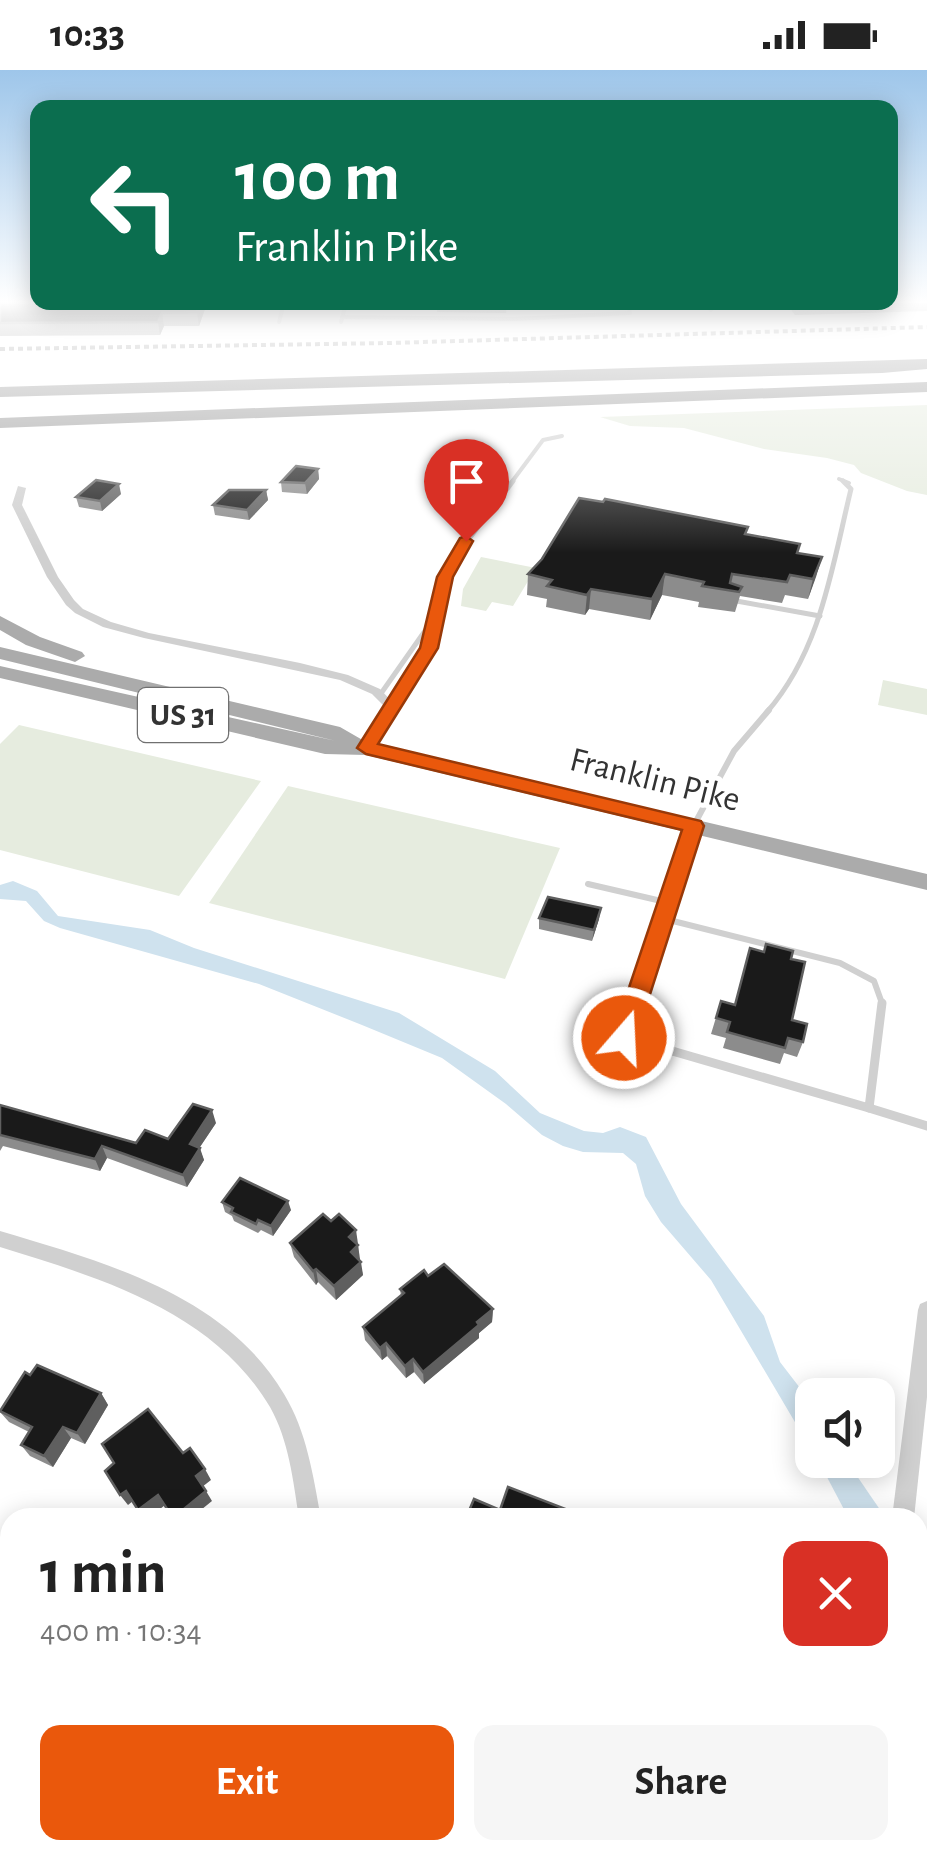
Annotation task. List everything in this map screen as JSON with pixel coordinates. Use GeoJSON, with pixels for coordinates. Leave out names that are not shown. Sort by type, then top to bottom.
{"type":"FeatureCollection","features":[{"type":"Feature","properties":{"kind":"highway"},"geometry":{"type":"LineString","coordinates":[[0,390],[178,386]]}},
{"type":"Feature","properties":{"kind":"highway"},"geometry":{"type":"LineString","coordinates":[[0,423],[927,387]]}},
{"type":"Feature","properties":{"kind":"main road"},"geometry":{"type":"LineString","coordinates":[[0,622],[47,647],[225,715]]}},
{"type":"Feature","properties":{"kind":"main road","name":"Franklin Pike"},"geometry":{"type":"LineString","coordinates":[[0,653],[225,715]]}},
{"type":"Feature","properties":{"kind":"main road","name":"Franklin Pike"},"geometry":{"type":"LineString","coordinates":[[0,672],[225,715],[333,731],[366,748],[927,882]]}},
{"type":"Feature","properties":{"kind":"main road"},"geometry":{"type":"LineString","coordinates":[[0,690],[37,691],[225,715]]}},
{"type":"Feature","properties":{"kind":"street"},"geometry":{"type":"LineString","coordinates":[[21,488],[19,508],[68,601],[86,616],[125,630],[331,674],[382,692],[391,707],[366,748]]}},
{"type":"Feature","properties":{"kind":"street"},"geometry":{"type":"LineString","coordinates":[[0,1240],[168,1300],[224,1334],[259,1374],[293,1433],[308,1485],[309,1508]]}},
{"type":"Feature","properties":{"kind":"street"},"geometry":{"type":"LineString","coordinates":[[904,1508],[927,1310]]}},
{"type":"Feature","properties":{"kind":"lane"},"geometry":{"type":"LineString","coordinates":[[391,707],[429,648],[448,568],[546,437],[562,436]]}},
{"type":"Feature","properties":{"kind":"lane"},"geometry":{"type":"LineString","coordinates":[[839,479],[852,487],[820,616],[792,683],[734,751],[694,826],[624,1038],[927,1126]]}},
{"type":"Feature","properties":{"kind":"lane"},"geometry":{"type":"LineString","coordinates":[[732,600],[820,616]]}},
{"type":"Feature","properties":{"kind":"lane"},"geometry":{"type":"LineString","coordinates":[[382,692],[434,618]]}},
{"type":"Feature","properties":{"kind":"lane"},"geometry":{"type":"LineString","coordinates":[[588,884],[670,904]]}},
{"type":"Feature","properties":{"kind":"lane"},"geometry":{"type":"LineString","coordinates":[[666,918],[840,963],[874,981],[882,998],[884,1022],[869,1108]]}},
{"type":"Feature","properties":{"kind":"shaded area"},"geometry":{"type":"Polygon","coordinates":[[[927,405],[927,495],[907,491],[861,473],[854,465],[827,458],[764,449],[684,428],[630,426],[600,417],[927,405]]]}},
{"type":"Feature","properties":{"kind":"shaded area"},"geometry":{"type":"Polygon","coordinates":[[[481,557],[536,568],[513,606],[492,602],[486,611],[461,606],[463,589],[481,557]]]}},
{"type":"Feature","properties":{"kind":"shaded area"},"geometry":{"type":"Polygon","coordinates":[[[883,680],[927,689],[927,715],[878,705],[883,680]]]}},
{"type":"Feature","properties":{"kind":"shaded area"},"geometry":{"type":"Polygon","coordinates":[[[19,725],[261,781],[179,896],[0,850],[0,744],[19,725]]]}},
{"type":"Feature","properties":{"kind":"shaded area"},"geometry":{"type":"Polygon","coordinates":[[[288,786],[560,848],[505,979],[209,903],[288,786]]]}},
{"type":"Feature","properties":{"kind":"water"},"geometry":{"type":"Polygon","coordinates":[[[13,881],[37,891],[58,916],[150,930],[194,948],[399,1013],[495,1071],[540,1113],[584,1131],[603,1133],[620,1127],[646,1137],[681,1204],[764,1316],[780,1362],[795,1382],[795,1422],[711,1280],[661,1222],[645,1196],[636,1164],[623,1153],[583,1152],[563,1146],[542,1135],[442,1058],[259,984],[60,928],[44,921],[26,901],[0,899],[0,885],[13,881]]]}},
{"type":"Feature","properties":{"kind":"water"},"geometry":{"type":"Polygon","coordinates":[[[827,1478],[858,1478],[879,1508],[843,1508],[827,1478]]]}},
{"type":"Feature","properties":{"kind":"building"},"geometry":{"type":"Polygon","coordinates":[[[296,466],[318,469],[305,483],[281,482],[296,466]]]}},
{"type":"Feature","properties":{"kind":"building"},"geometry":{"type":"Polygon","coordinates":[[[96,480],[119,484],[100,501],[76,497],[96,480]]]}},
{"type":"Feature","properties":{"kind":"building"},"geometry":{"type":"Polygon","coordinates":[[[229,490],[266,490],[247,510],[213,505],[229,490]]]}},
{"type":"Feature","properties":{"kind":"building"},"geometry":{"type":"Polygon","coordinates":[[[579,498],[603,502],[605,499],[748,527],[745,534],[800,544],[797,553],[822,557],[813,579],[790,575],[787,582],[732,574],[730,583],[742,587],[739,592],[665,574],[652,599],[591,589],[587,595],[547,586],[552,580],[528,574],[542,559],[579,498]]]}},
{"type":"Feature","properties":{"kind":"building"},"geometry":{"type":"Polygon","coordinates":[[[548,897],[601,908],[594,930],[539,918],[548,897]]]}},
{"type":"Feature","properties":{"kind":"building"},"geometry":{"type":"Polygon","coordinates":[[[766,944],[793,951],[791,959],[805,962],[792,1020],[807,1024],[803,1042],[788,1038],[785,1048],[727,1032],[730,1022],[716,1018],[721,1001],[735,1005],[750,948],[764,952],[766,944]]]}},
{"type":"Feature","properties":{"kind":"building"},"geometry":{"type":"Polygon","coordinates":[[[193,1104],[212,1110],[190,1144],[200,1148],[183,1175],[102,1146],[95,1159],[0,1135],[0,1105],[136,1143],[145,1130],[168,1139],[193,1104]]]}},
{"type":"Feature","properties":{"kind":"building"},"geometry":{"type":"Polygon","coordinates":[[[240,1178],[288,1201],[271,1226],[258,1220],[256,1224],[231,1212],[233,1208],[222,1202],[240,1178]]]}},
{"type":"Feature","properties":{"kind":"building"},"geometry":{"type":"Polygon","coordinates":[[[323,1214],[331,1221],[339,1214],[356,1230],[349,1237],[358,1245],[351,1252],[361,1262],[334,1286],[316,1269],[313,1271],[290,1243],[323,1214]]]}},
{"type":"Feature","properties":{"kind":"building"},"geometry":{"type":"Polygon","coordinates":[[[444,1264],[493,1309],[423,1372],[413,1359],[405,1366],[386,1343],[380,1348],[363,1327],[404,1293],[400,1289],[424,1270],[428,1276],[444,1264]]]}},
{"type":"Feature","properties":{"kind":"building"},"geometry":{"type":"Polygon","coordinates":[[[37,1365],[101,1393],[77,1433],[63,1427],[44,1456],[21,1445],[32,1427],[0,1411],[25,1372],[30,1375],[37,1365]]]}},
{"type":"Feature","properties":{"kind":"building"},"geometry":{"type":"Polygon","coordinates":[[[148,1409],[183,1453],[190,1448],[205,1469],[196,1476],[206,1491],[185,1508],[166,1508],[158,1495],[137,1508],[126,1491],[120,1495],[105,1471],[114,1463],[102,1444],[148,1409]]]}},
{"type":"Feature","properties":{"kind":"building"},"geometry":{"type":"Polygon","coordinates":[[[508,1487],[563,1508],[501,1508],[508,1487]]]}},
{"type":"Feature","properties":{"kind":"building"},"geometry":{"type":"Polygon","coordinates":[[[474,1499],[495,1508],[470,1508],[474,1499]]]}},
{"type":"Feature","properties":{"kind":"route"},"geometry":{"type":"LineString","coordinates":[[466,541],[445,577],[429,648],[366,748],[694,826],[624,1038]]}}]}
